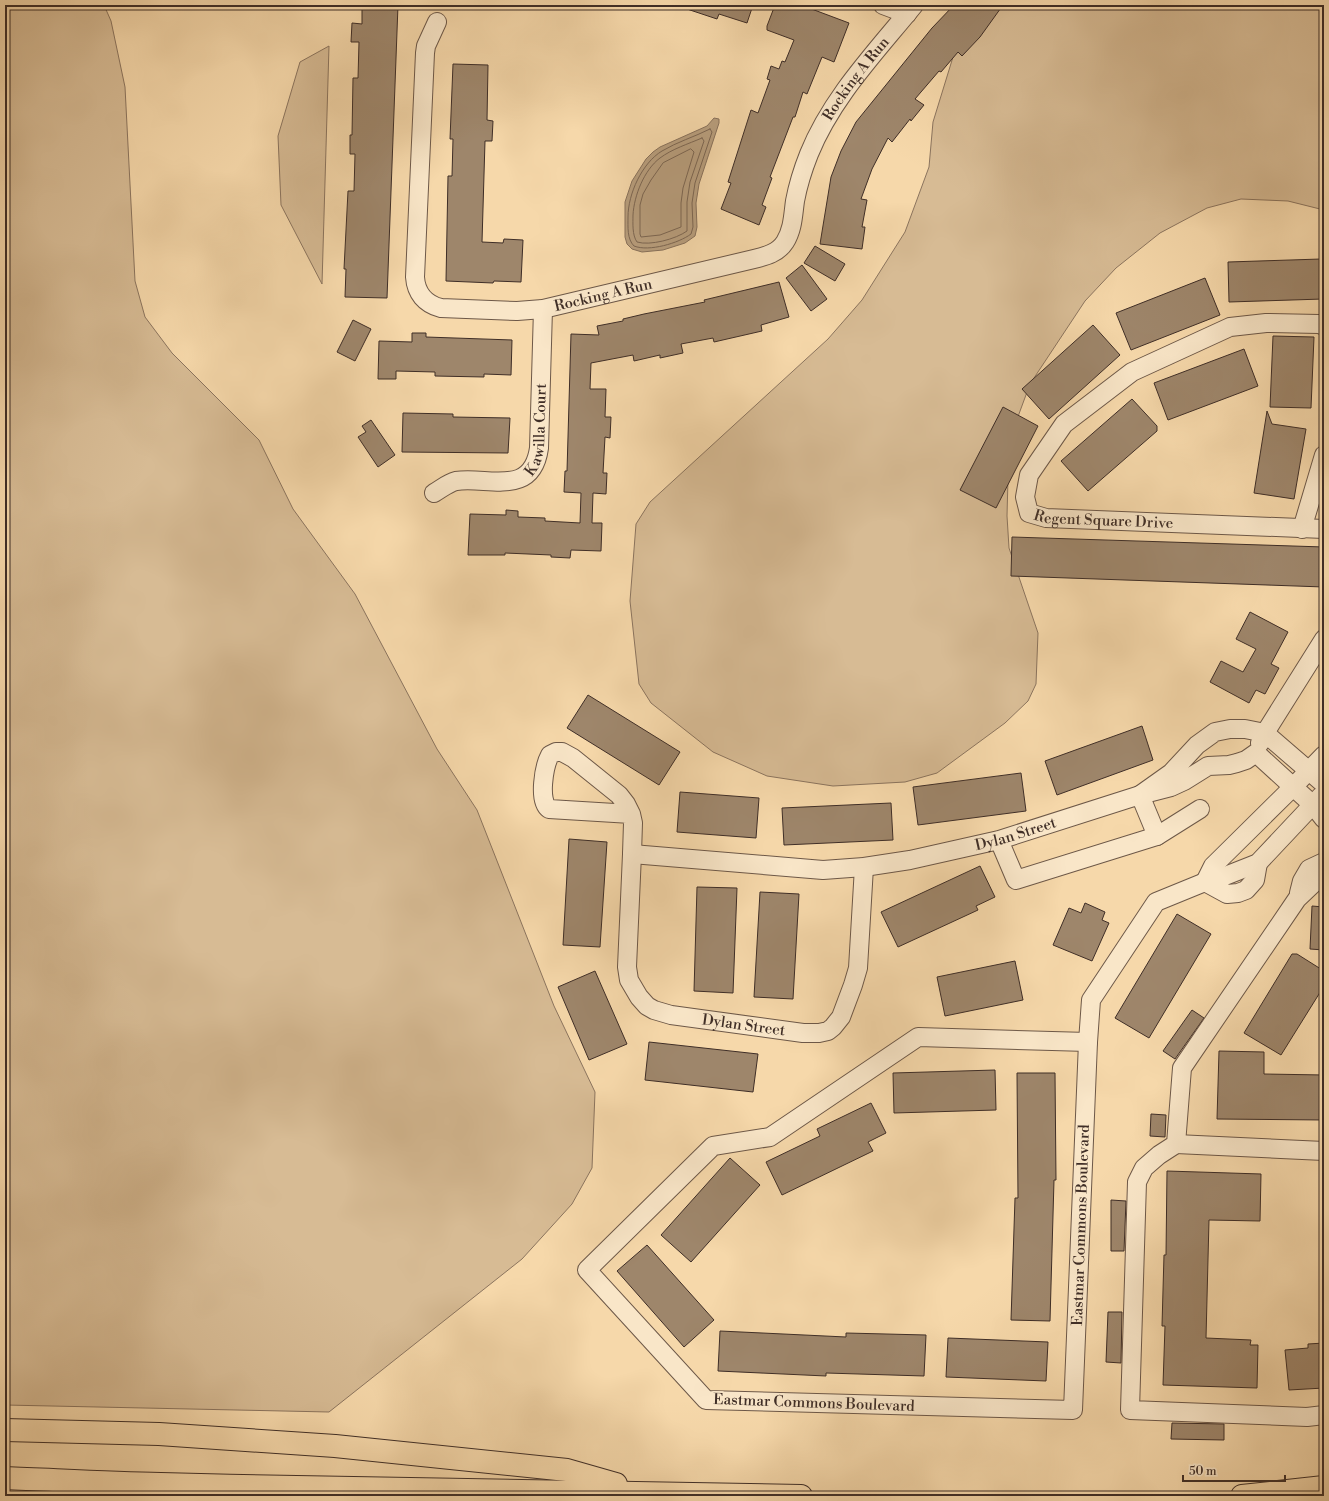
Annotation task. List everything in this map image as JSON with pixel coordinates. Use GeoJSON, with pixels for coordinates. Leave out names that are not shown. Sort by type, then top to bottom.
{"type":"FeatureCollection","features":[{"type":"Feature","properties":{"kind":"highway"},"geometry":{"type":"LineString","coordinates":[[5,1430],[159,1434],[335,1446],[567,1470],[643,1491]]}},
{"type":"Feature","properties":{"kind":"highway"},"geometry":{"type":"LineString","coordinates":[[5,1478],[168,1484],[546,1492],[643,1491],[801,1496]]}},
{"type":"Feature","properties":{"kind":"highway"},"geometry":{"type":"LineString","coordinates":[[1242,1496],[1324,1486]]}},
{"type":"Feature","properties":{"kind":"street"},"geometry":{"type":"LineString","coordinates":[[883,5],[911,9]]}},
{"type":"Feature","properties":{"kind":"street","name":"Rocking A Run"},"geometry":{"type":"LineString","coordinates":[[437,22],[426,46],[425,53],[415,277],[417,288],[426,301],[440,308],[517,311],[544,308],[754,259],[770,255],[776,251],[786,241],[791,229],[795,200],[804,169],[825,121],[847,88],[911,9]]}},
{"type":"Feature","properties":{"kind":"street","name":"Kawilla Court"},"geometry":{"type":"LineString","coordinates":[[434,492],[456,481],[505,482],[517,480],[536,462],[539,448],[544,308]]}},
{"type":"Feature","properties":{"kind":"street","name":"Regent Square Drive"},"geometry":{"type":"LineString","coordinates":[[1324,326],[1319,324],[1266,323],[1230,327],[1132,372],[1064,424],[1029,474],[1025,497],[1029,513],[1046,518],[1324,529]]}},
{"type":"Feature","properties":{"kind":"street"},"geometry":{"type":"LineString","coordinates":[[1302,528],[1324,455]]}},
{"type":"Feature","properties":{"kind":"street"},"geometry":{"type":"LineString","coordinates":[[1324,639],[1265,733],[1256,753],[1293,787],[1318,799],[1324,819]]}},
{"type":"Feature","properties":{"kind":"street","name":"Dylan Street"},"geometry":{"type":"LineString","coordinates":[[1140,795],[1171,773],[1197,745],[1215,732],[1230,729],[1245,729],[1265,733],[1324,784]]}},
{"type":"Feature","properties":{"kind":"street","name":"Dylan Street"},"geometry":{"type":"LineString","coordinates":[[631,814],[549,809],[545,806],[543,799],[545,766],[550,755],[556,752],[562,752],[573,758],[619,795],[631,814],[633,822],[627,967],[629,980],[647,1006],[671,1015],[803,1033],[819,1033],[828,1031],[834,1027],[841,1017],[858,968],[864,867]]}},
{"type":"Feature","properties":{"kind":"street","name":"Dylan Street"},"geometry":{"type":"LineString","coordinates":[[632,854],[823,870],[864,867],[910,860],[999,840],[1140,795],[1171,787],[1208,766],[1237,763],[1246,760],[1256,753]]}},
{"type":"Feature","properties":{"kind":"street"},"geometry":{"type":"LineString","coordinates":[[1204,882],[1213,866],[1324,755]]}},
{"type":"Feature","properties":{"kind":"street"},"geometry":{"type":"LineString","coordinates":[[1140,795],[1157,836]]}},
{"type":"Feature","properties":{"kind":"street","name":"Eastmar Commons Boulevard"},"geometry":{"type":"LineString","coordinates":[[1088,1042],[918,1037],[770,1137],[713,1146],[587,1270],[706,1400],[1073,1410],[1091,1000],[1156,902],[1258,862],[1318,799]]}},
{"type":"Feature","properties":{"kind":"street"},"geometry":{"type":"LineString","coordinates":[[999,840],[1016,880],[1157,836],[1200,809]]}},
{"type":"Feature","properties":{"kind":"street"},"geometry":{"type":"LineString","coordinates":[[1297,899],[1302,881],[1309,869],[1324,862]]}},
{"type":"Feature","properties":{"kind":"street"},"geometry":{"type":"LineString","coordinates":[[1176,1144],[1182,1068],[1297,899],[1312,884],[1324,876]]}},
{"type":"Feature","properties":{"kind":"street"},"geometry":{"type":"LineString","coordinates":[[1324,1151],[1176,1144],[1159,1155],[1144,1168],[1137,1182],[1130,1410],[1307,1417],[1324,1415]]}},
{"type":"Feature","properties":{"kind":"shaded area"},"geometry":{"type":"Polygon","coordinates":[[[5,5],[104,5],[111,21],[125,87],[135,281],[145,317],[172,353],[259,440],[293,509],[355,594],[437,749],[477,810],[554,1006],[595,1092],[592,1168],[572,1204],[522,1259],[329,1412],[5,1405],[5,5]]]}},
{"type":"Feature","properties":{"kind":"shaded area"},"geometry":{"type":"Polygon","coordinates":[[[969,5],[1324,5],[1324,210],[1288,201],[1241,199],[1207,208],[1160,233],[1116,268],[1085,301],[1030,384],[1009,441],[1007,516],[1009,548],[1038,633],[1036,684],[1028,701],[1005,723],[937,773],[905,782],[833,786],[767,776],[713,752],[651,703],[639,684],[630,601],[636,524],[650,502],[828,339],[862,300],[905,232],[929,167],[933,122],[969,5]]]}},
{"type":"Feature","properties":{"kind":"shaded area"},"geometry":{"type":"Polygon","coordinates":[[[329,46],[322,284],[281,205],[278,136],[300,62],[329,46]]]}},
{"type":"Feature","properties":{"kind":"water"},"geometry":{"type":"Polygon","coordinates":[[[714,118],[719,119],[719,123],[699,184],[696,203],[697,227],[695,236],[685,243],[663,250],[642,252],[632,249],[627,244],[625,237],[625,202],[632,181],[646,159],[653,152],[660,147],[707,126],[714,118]]]}},
{"type":"Feature","properties":{"kind":"building"},"geometry":{"type":"Polygon","coordinates":[[[362,5],[398,5],[387,298],[345,297],[346,269],[344,269],[348,191],[354,191],[355,154],[350,154],[350,135],[352,135],[353,78],[358,78],[359,42],[351,42],[352,23],[362,24],[362,5]]]}},
{"type":"Feature","properties":{"kind":"building"},"geometry":{"type":"Polygon","coordinates":[[[682,5],[753,5],[747,23],[719,14],[717,19],[681,7],[682,5]]]}},
{"type":"Feature","properties":{"kind":"building"},"geometry":{"type":"Polygon","coordinates":[[[775,5],[801,5],[849,23],[834,62],[822,57],[807,94],[803,92],[795,117],[793,117],[770,177],[772,178],[762,205],[766,207],[759,225],[721,209],[731,183],[728,182],[751,110],[758,113],[770,80],[767,79],[771,66],[779,69],[782,61],[785,62],[794,40],[767,30],[767,26],[775,5]]]}},
{"type":"Feature","properties":{"kind":"building"},"geometry":{"type":"Polygon","coordinates":[[[954,5],[1003,5],[980,37],[962,56],[958,52],[915,99],[924,105],[911,121],[910,119],[892,142],[888,138],[872,169],[861,199],[867,200],[862,227],[865,227],[862,249],[820,244],[831,177],[841,151],[856,122],[932,28],[954,5]]]}},
{"type":"Feature","properties":{"kind":"building"},"geometry":{"type":"Polygon","coordinates":[[[453,64],[488,65],[487,120],[493,121],[492,141],[485,141],[482,242],[503,243],[504,239],[523,240],[521,282],[494,281],[493,283],[446,281],[448,176],[452,176],[453,139],[450,139],[453,64]]]}},
{"type":"Feature","properties":{"kind":"building"},"geometry":{"type":"Polygon","coordinates":[[[815,246],[845,264],[835,281],[804,263],[815,246]]]}},
{"type":"Feature","properties":{"kind":"building"},"geometry":{"type":"Polygon","coordinates":[[[1321,259],[1323,299],[1229,302],[1228,262],[1321,259]]]}},
{"type":"Feature","properties":{"kind":"building"},"geometry":{"type":"Polygon","coordinates":[[[802,265],[827,299],[811,311],[786,278],[802,265]]]}},
{"type":"Feature","properties":{"kind":"building"},"geometry":{"type":"Polygon","coordinates":[[[1205,278],[1220,315],[1131,350],[1116,313],[1205,278]]]}},
{"type":"Feature","properties":{"kind":"building"},"geometry":{"type":"Polygon","coordinates":[[[779,282],[789,317],[761,325],[762,331],[714,342],[713,338],[681,344],[683,353],[660,358],[660,355],[634,361],[633,355],[591,363],[590,389],[606,389],[605,417],[611,417],[610,438],[605,437],[603,473],[607,473],[606,494],[593,493],[592,523],[602,523],[601,551],[571,550],[570,558],[551,557],[551,555],[505,553],[505,555],[468,555],[470,514],[506,515],[506,510],[518,511],[518,517],[545,518],[545,521],[580,523],[581,493],[564,492],[565,471],[567,471],[571,334],[599,335],[597,326],[623,321],[623,319],[644,314],[705,302],[704,300],[779,282]]]}},
{"type":"Feature","properties":{"kind":"building"},"geometry":{"type":"Polygon","coordinates":[[[353,320],[371,329],[355,361],[337,352],[353,320]]]}},
{"type":"Feature","properties":{"kind":"building"},"geometry":{"type":"Polygon","coordinates":[[[1093,325],[1120,355],[1049,419],[1022,389],[1093,325]]]}},
{"type":"Feature","properties":{"kind":"building"},"geometry":{"type":"Polygon","coordinates":[[[412,333],[426,333],[426,337],[512,340],[511,375],[484,374],[484,377],[435,376],[435,372],[396,371],[396,379],[378,379],[379,341],[412,342],[412,333]]]}},
{"type":"Feature","properties":{"kind":"building"},"geometry":{"type":"Polygon","coordinates":[[[1273,336],[1314,337],[1311,408],[1270,407],[1273,336]]]}},
{"type":"Feature","properties":{"kind":"building"},"geometry":{"type":"Polygon","coordinates":[[[1244,349],[1258,386],[1168,420],[1154,383],[1244,349]]]}},
{"type":"Feature","properties":{"kind":"building"},"geometry":{"type":"Polygon","coordinates":[[[1132,399],[1157,426],[1157,431],[1088,491],[1061,461],[1132,399]]]}},
{"type":"Feature","properties":{"kind":"building"},"geometry":{"type":"Polygon","coordinates":[[[1003,407],[1038,426],[996,508],[960,490],[1003,407]]]}},
{"type":"Feature","properties":{"kind":"building"},"geometry":{"type":"Polygon","coordinates":[[[1267,411],[1272,424],[1306,429],[1294,499],[1254,493],[1267,411]]]}},
{"type":"Feature","properties":{"kind":"building"},"geometry":{"type":"Polygon","coordinates":[[[403,413],[453,414],[453,417],[510,418],[508,453],[402,452],[403,413]]]}},
{"type":"Feature","properties":{"kind":"building"},"geometry":{"type":"Polygon","coordinates":[[[371,420],[395,455],[378,467],[358,437],[366,432],[362,426],[371,420]]]}},
{"type":"Feature","properties":{"kind":"building"},"geometry":{"type":"Polygon","coordinates":[[[1012,537],[1324,547],[1324,587],[1011,576],[1012,537]]]}},
{"type":"Feature","properties":{"kind":"building"},"geometry":{"type":"Polygon","coordinates":[[[1250,612],[1288,632],[1271,664],[1279,668],[1265,694],[1256,690],[1249,703],[1210,682],[1221,661],[1243,672],[1256,649],[1236,639],[1250,612]]]}},
{"type":"Feature","properties":{"kind":"building"},"geometry":{"type":"Polygon","coordinates":[[[588,695],[680,752],[659,785],[567,728],[588,695]]]}},
{"type":"Feature","properties":{"kind":"building"},"geometry":{"type":"Polygon","coordinates":[[[1142,726],[1153,760],[1057,795],[1045,761],[1142,726]]]}},
{"type":"Feature","properties":{"kind":"building"},"geometry":{"type":"Polygon","coordinates":[[[1021,773],[1026,811],[918,825],[913,787],[1021,773]]]}},
{"type":"Feature","properties":{"kind":"building"},"geometry":{"type":"Polygon","coordinates":[[[680,792],[759,798],[756,838],[677,832],[680,792]]]}},
{"type":"Feature","properties":{"kind":"building"},"geometry":{"type":"Polygon","coordinates":[[[891,803],[893,840],[784,845],[782,808],[891,803]]]}},
{"type":"Feature","properties":{"kind":"building"},"geometry":{"type":"Polygon","coordinates":[[[569,839],[607,842],[600,947],[563,945],[569,839]]]}},
{"type":"Feature","properties":{"kind":"building"},"geometry":{"type":"Polygon","coordinates":[[[980,866],[995,897],[976,906],[978,910],[898,947],[881,912],[980,866]]]}},
{"type":"Feature","properties":{"kind":"building"},"geometry":{"type":"Polygon","coordinates":[[[697,887],[737,888],[733,993],[694,991],[697,887]]]}},
{"type":"Feature","properties":{"kind":"building"},"geometry":{"type":"Polygon","coordinates":[[[760,892],[799,894],[793,999],[754,997],[760,892]]]}},
{"type":"Feature","properties":{"kind":"building"},"geometry":{"type":"Polygon","coordinates":[[[1085,903],[1105,912],[1102,920],[1109,923],[1092,961],[1053,945],[1069,908],[1081,913],[1085,903]]]}},
{"type":"Feature","properties":{"kind":"building"},"geometry":{"type":"Polygon","coordinates":[[[1312,906],[1324,907],[1324,950],[1310,949],[1312,906]]]}},
{"type":"Feature","properties":{"kind":"building"},"geometry":{"type":"Polygon","coordinates":[[[1177,914],[1211,934],[1149,1038],[1115,1018],[1177,914]]]}},
{"type":"Feature","properties":{"kind":"building"},"geometry":{"type":"Polygon","coordinates":[[[1292,954],[1297,954],[1324,971],[1324,986],[1281,1055],[1244,1033],[1292,954]]]}},
{"type":"Feature","properties":{"kind":"building"},"geometry":{"type":"Polygon","coordinates":[[[1015,961],[1023,1000],[945,1016],[937,977],[1015,961]]]}},
{"type":"Feature","properties":{"kind":"building"},"geometry":{"type":"Polygon","coordinates":[[[595,971],[627,1044],[589,1060],[558,987],[595,971]]]}},
{"type":"Feature","properties":{"kind":"building"},"geometry":{"type":"Polygon","coordinates":[[[1192,1010],[1204,1018],[1175,1059],[1163,1051],[1192,1010]]]}},
{"type":"Feature","properties":{"kind":"building"},"geometry":{"type":"Polygon","coordinates":[[[649,1042],[758,1054],[753,1092],[645,1080],[649,1042]]]}},
{"type":"Feature","properties":{"kind":"building"},"geometry":{"type":"Polygon","coordinates":[[[1219,1051],[1264,1052],[1264,1074],[1324,1075],[1324,1120],[1217,1119],[1219,1051]]]}},
{"type":"Feature","properties":{"kind":"building"},"geometry":{"type":"Polygon","coordinates":[[[995,1070],[996,1110],[894,1113],[893,1073],[995,1070]]]}},
{"type":"Feature","properties":{"kind":"building"},"geometry":{"type":"Polygon","coordinates":[[[1017,1073],[1055,1073],[1056,1180],[1054,1180],[1050,1321],[1011,1320],[1015,1198],[1018,1198],[1017,1073]]]}},
{"type":"Feature","properties":{"kind":"building"},"geometry":{"type":"Polygon","coordinates":[[[871,1103],[886,1133],[868,1142],[873,1151],[782,1195],[766,1162],[820,1136],[817,1129],[871,1103]]]}},
{"type":"Feature","properties":{"kind":"building"},"geometry":{"type":"Polygon","coordinates":[[[1151,1114],[1166,1115],[1165,1137],[1150,1136],[1151,1114]]]}},
{"type":"Feature","properties":{"kind":"building"},"geometry":{"type":"Polygon","coordinates":[[[730,1158],[760,1185],[691,1262],[661,1235],[730,1158]]]}},
{"type":"Feature","properties":{"kind":"building"},"geometry":{"type":"Polygon","coordinates":[[[1167,1171],[1261,1174],[1260,1221],[1209,1220],[1206,1338],[1251,1340],[1250,1345],[1258,1345],[1257,1388],[1163,1385],[1165,1326],[1162,1326],[1164,1255],[1166,1255],[1167,1171]]]}},
{"type":"Feature","properties":{"kind":"building"},"geometry":{"type":"Polygon","coordinates":[[[1111,1200],[1126,1201],[1124,1251],[1111,1251],[1111,1200]]]}},
{"type":"Feature","properties":{"kind":"building"},"geometry":{"type":"Polygon","coordinates":[[[647,1245],[714,1320],[684,1347],[617,1271],[647,1245]]]}},
{"type":"Feature","properties":{"kind":"building"},"geometry":{"type":"Polygon","coordinates":[[[1108,1312],[1122,1312],[1121,1363],[1106,1362],[1108,1312]]]}},
{"type":"Feature","properties":{"kind":"building"},"geometry":{"type":"Polygon","coordinates":[[[720,1331],[846,1337],[846,1333],[926,1335],[924,1376],[826,1373],[826,1376],[718,1371],[720,1331]]]}},
{"type":"Feature","properties":{"kind":"building"},"geometry":{"type":"Polygon","coordinates":[[[948,1338],[1048,1342],[1046,1381],[946,1377],[948,1338]]]}},
{"type":"Feature","properties":{"kind":"building"},"geometry":{"type":"Polygon","coordinates":[[[1324,1343],[1324,1388],[1289,1390],[1285,1350],[1308,1348],[1308,1344],[1324,1343]]]}},
{"type":"Feature","properties":{"kind":"building"},"geometry":{"type":"Polygon","coordinates":[[[1172,1423],[1224,1424],[1224,1440],[1171,1439],[1172,1423]]]}}]}
